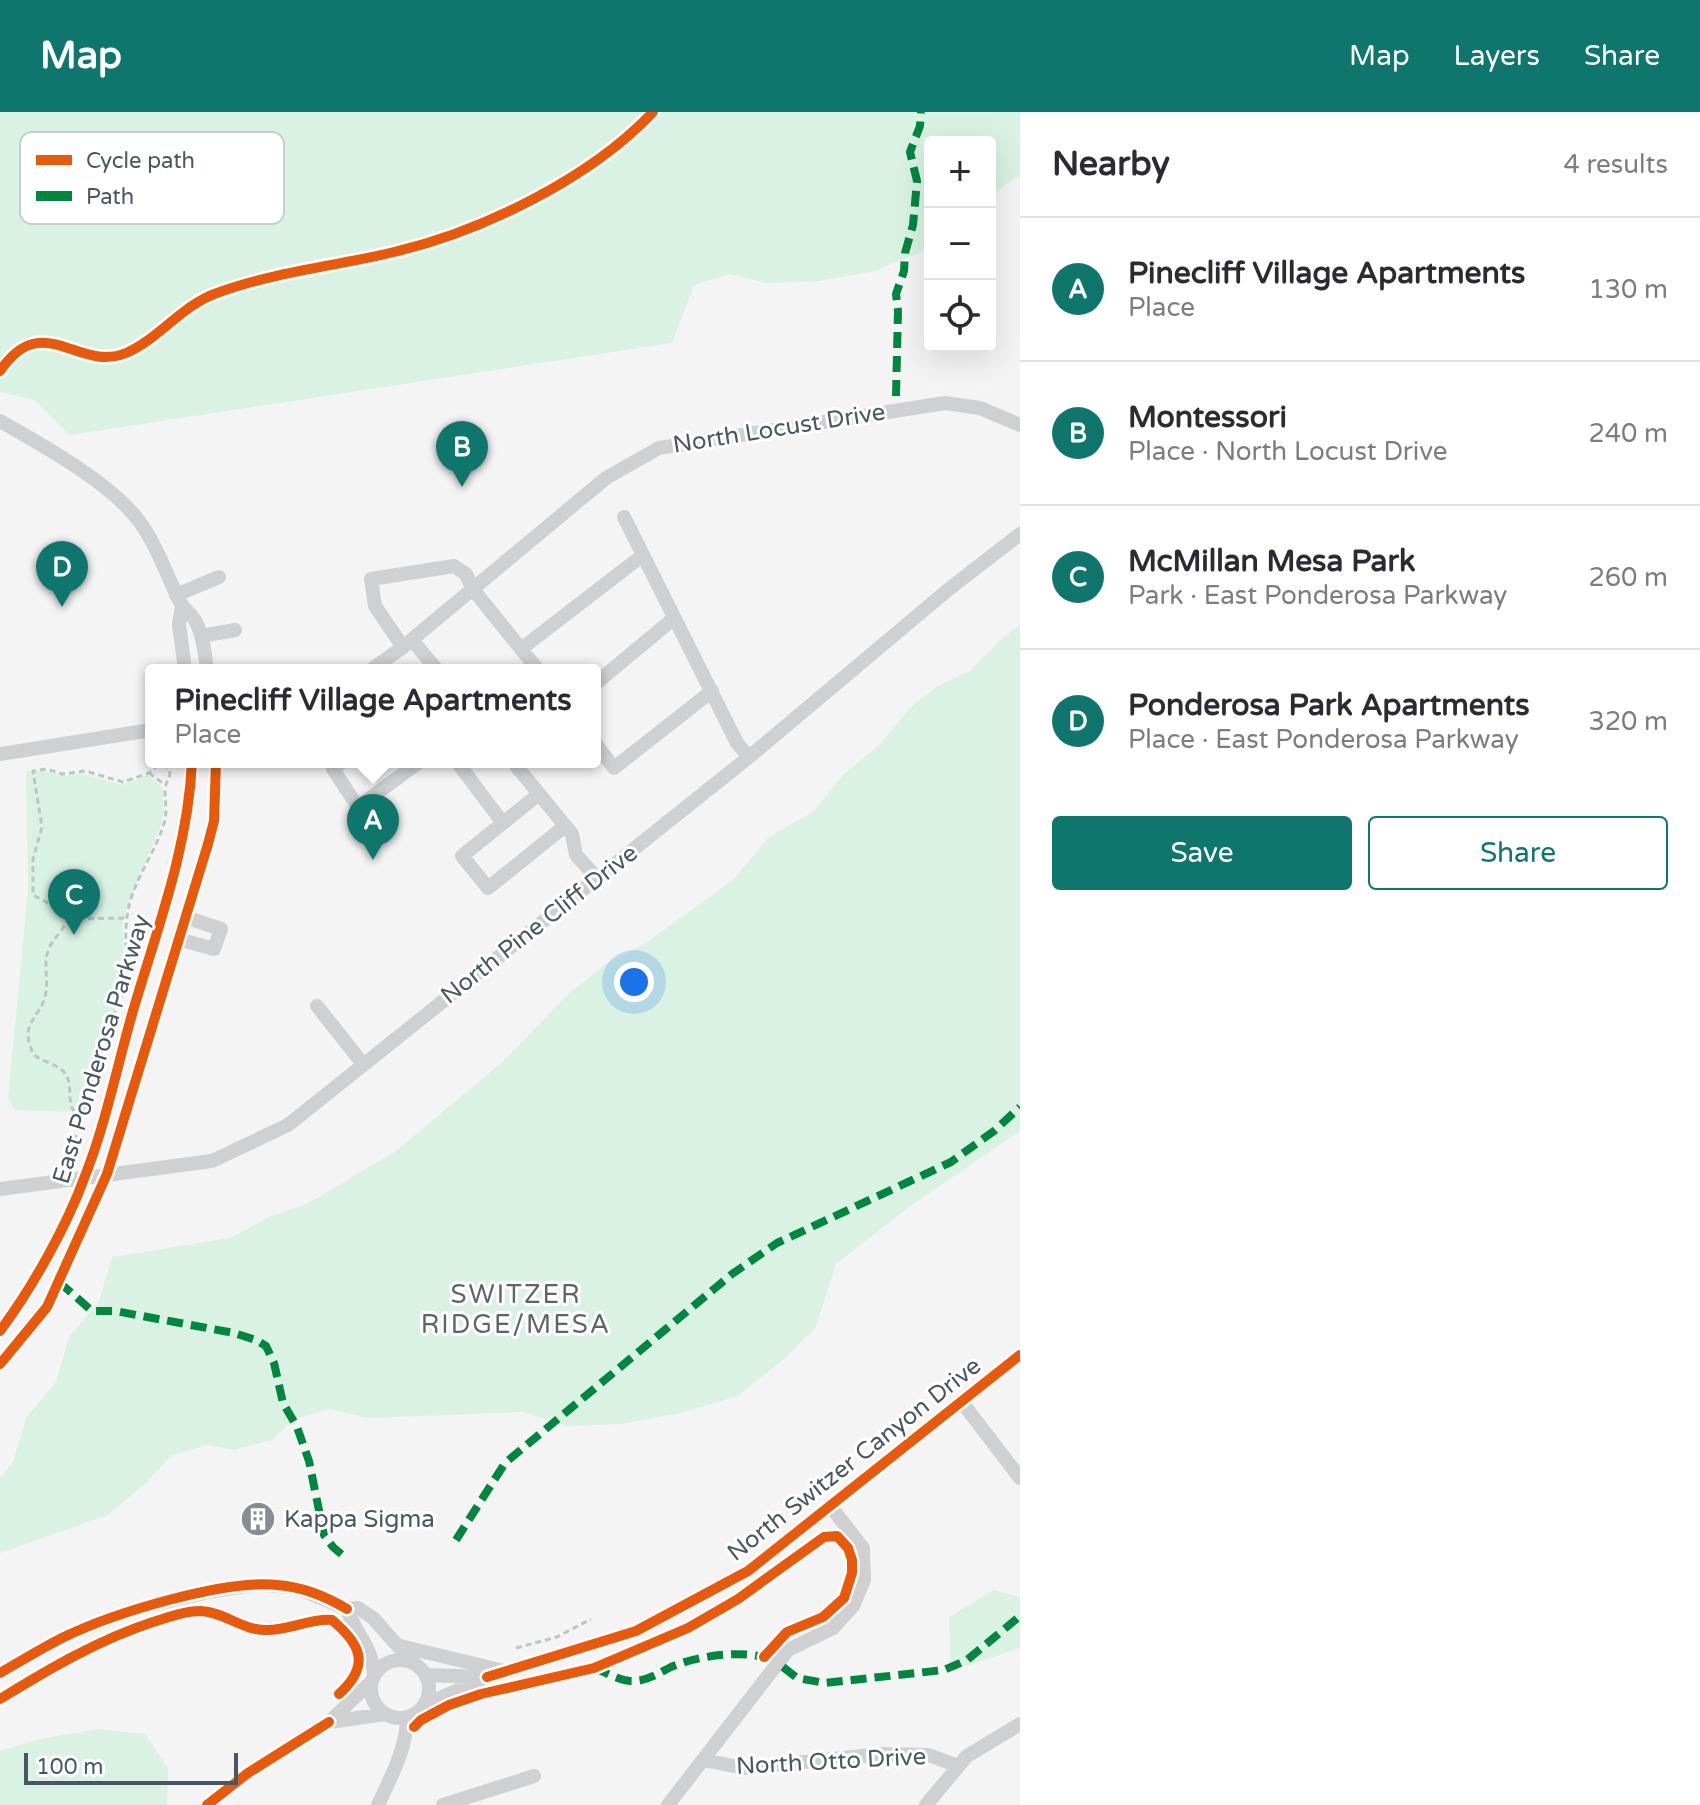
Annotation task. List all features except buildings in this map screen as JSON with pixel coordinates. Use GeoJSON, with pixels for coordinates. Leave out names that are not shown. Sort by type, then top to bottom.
{"type":"FeatureCollection","features":[{"type":"Feature","properties":{"kind":"street","name":"North Locust Drive"},"geometry":{"type":"LineString","coordinates":[[380,664],[408,644],[606,478],[659,448],[945,403],[980,408],[1020,425]]}},
{"type":"Feature","properties":{"kind":"street"},"geometry":{"type":"LineString","coordinates":[[2,422],[109,492],[138,520],[179,601],[195,620],[206,664]]}},
{"type":"Feature","properties":{"kind":"street"},"geometry":{"type":"LineString","coordinates":[[624,517],[737,743],[749,757]]}},
{"type":"Feature","properties":{"kind":"street","name":"North Pine Cliff Drive"},"geometry":{"type":"LineString","coordinates":[[0,1189],[212,1161],[288,1125],[749,757],[949,589],[1020,534]]}},
{"type":"Feature","properties":{"kind":"street"},"geometry":{"type":"LineString","coordinates":[[521,649],[643,555]]}},
{"type":"Feature","properties":{"kind":"street"},"geometry":{"type":"LineString","coordinates":[[430,664],[375,606],[371,579],[454,566],[466,574],[472,588],[533,664]]}},
{"type":"Feature","properties":{"kind":"street"},"geometry":{"type":"LineString","coordinates":[[179,601],[219,577]]}},
{"type":"Feature","properties":{"kind":"street"},"geometry":{"type":"LineString","coordinates":[[179,601],[184,664]]}},
{"type":"Feature","properties":{"kind":"street"},"geometry":{"type":"LineString","coordinates":[[601,679],[673,619]]}},
{"type":"Feature","properties":{"kind":"street"},"geometry":{"type":"LineString","coordinates":[[201,636],[235,630]]}},
{"type":"Feature","properties":{"kind":"street"},"geometry":{"type":"LineString","coordinates":[[601,751],[614,768],[712,691]]}},
{"type":"Feature","properties":{"kind":"street"},"geometry":{"type":"LineString","coordinates":[[0,754],[145,731]]}},
{"type":"Feature","properties":{"kind":"street","name":"East Ponderosa Parkway"},"geometry":{"type":"LineString","coordinates":[[0,1331],[58,1236],[85,1176],[182,844],[192,768]]}},
{"type":"Feature","properties":{"kind":"street","name":"East Ponderosa Parkway"},"geometry":{"type":"LineString","coordinates":[[0,1364],[47,1307],[107,1174],[214,821],[216,768]]}},
{"type":"Feature","properties":{"kind":"street"},"geometry":{"type":"LineString","coordinates":[[334,768],[358,807],[411,768]]}},
{"type":"Feature","properties":{"kind":"street"},"geometry":{"type":"LineString","coordinates":[[462,768],[503,823]]}},
{"type":"Feature","properties":{"kind":"street"},"geometry":{"type":"LineString","coordinates":[[518,768],[572,834],[576,855],[597,878]]}},
{"type":"Feature","properties":{"kind":"street"},"geometry":{"type":"LineString","coordinates":[[539,794],[462,856],[488,888],[565,826]]}},
{"type":"Feature","properties":{"kind":"street"},"geometry":{"type":"LineString","coordinates":[[162,920],[182,927]]}},
{"type":"Feature","properties":{"kind":"street"},"geometry":{"type":"LineString","coordinates":[[317,1006],[363,1064]]}},
{"type":"Feature","properties":{"kind":"street"},"geometry":{"type":"LineString","coordinates":[[0,1337],[14,1348]]}},
{"type":"Feature","properties":{"kind":"street","name":"North Switzer Canyon Drive"},"geometry":{"type":"LineString","coordinates":[[425,1705],[487,1677],[636,1631],[748,1571],[1020,1355]]}},
{"type":"Feature","properties":{"kind":"street"},"geometry":{"type":"LineString","coordinates":[[961,1401],[1020,1478]]}},
{"type":"Feature","properties":{"kind":"street"},"geometry":{"type":"LineString","coordinates":[[668,1805],[788,1650],[833,1628],[853,1606],[864,1580],[863,1548],[831,1507]]}},
{"type":"Feature","properties":{"kind":"street"},"geometry":{"type":"LineString","coordinates":[[0,1673],[65,1636],[136,1609],[236,1586],[258,1584],[297,1588],[347,1609],[358,1608],[373,1618],[426,1675],[429,1693],[425,1705],[414,1714],[407,1717],[385,1714],[329,1722]]}},
{"type":"Feature","properties":{"kind":"street"},"geometry":{"type":"LineString","coordinates":[[347,1609],[367,1644],[372,1699],[385,1714]]}},
{"type":"Feature","properties":{"kind":"street"},"geometry":{"type":"LineString","coordinates":[[398,1645],[505,1671]]}},
{"type":"Feature","properties":{"kind":"street"},"geometry":{"type":"LineString","coordinates":[[207,1805],[248,1773],[329,1722],[386,1664],[413,1663]]}},
{"type":"Feature","properties":{"kind":"street","name":"North Switzer Canyon Drive"},"geometry":{"type":"LineString","coordinates":[[426,1675],[487,1677]]}},
{"type":"Feature","properties":{"kind":"street"},"geometry":{"type":"LineString","coordinates":[[378,1805],[402,1747],[407,1717]]}},
{"type":"Feature","properties":{"kind":"street"},"geometry":{"type":"LineString","coordinates":[[926,1805],[967,1756],[1020,1724]]}},
{"type":"Feature","properties":{"kind":"street","name":"North Otto Drive"},"geometry":{"type":"LineString","coordinates":[[703,1760],[744,1768],[882,1754],[929,1755],[958,1766]]}},
{"type":"Feature","properties":{"kind":"street"},"geometry":{"type":"LineString","coordinates":[[443,1805],[534,1776]]}},
{"type":"Feature","properties":{"kind":"path"},"geometry":{"type":"LineString","coordinates":[[33,748],[33,771],[42,827],[33,859],[33,895],[78,919],[125,918]]}},
{"type":"Feature","properties":{"kind":"path"},"geometry":{"type":"LineString","coordinates":[[33,771],[46,769],[63,774],[85,771],[123,782],[155,768]]}},
{"type":"Feature","properties":{"kind":"path"},"geometry":{"type":"LineString","coordinates":[[77,1150],[74,1142],[96,1069],[98,1052],[117,1012],[126,976],[125,918],[132,894],[165,818],[165,785],[171,777],[168,768]]}},
{"type":"Feature","properties":{"kind":"path"},"geometry":{"type":"LineString","coordinates":[[149,773],[165,785]]}},
{"type":"Feature","properties":{"kind":"path"},"geometry":{"type":"LineString","coordinates":[[69,916],[65,930],[47,952],[47,990],[27,1033],[34,1055],[64,1072],[68,1082],[69,1105],[82,1114]]}},
{"type":"Feature","properties":{"kind":"path"},"geometry":{"type":"LineString","coordinates":[[516,1648],[557,1637],[591,1619]]}},
{"type":"Feature","properties":{"kind":"green space"},"geometry":{"type":"Polygon","coordinates":[[[0,112],[1020,112],[1020,176],[1003,186],[996,195],[996,136],[924,136],[924,251],[875,271],[819,281],[766,283],[730,274],[694,285],[672,343],[70,435],[35,400],[0,392],[0,112]]]}},
{"type":"Feature","properties":{"kind":"green space"},"geometry":{"type":"Polygon","coordinates":[[[1020,625],[1020,1131],[913,1204],[836,1264],[815,1329],[779,1363],[738,1396],[677,1414],[620,1424],[567,1426],[523,1412],[366,1418],[329,1409],[293,1420],[272,1440],[235,1450],[207,1445],[171,1456],[145,1484],[108,1515],[0,1553],[0,1478],[13,1462],[26,1418],[56,1382],[69,1337],[99,1302],[112,1257],[230,1238],[269,1217],[309,1203],[396,1151],[500,1064],[571,992],[606,964],[644,944],[733,880],[768,838],[814,811],[843,775],[880,744],[910,708],[936,687],[971,670],[1000,640],[1020,625]]]}},
{"type":"Feature","properties":{"kind":"green space"},"geometry":{"type":"Polygon","coordinates":[[[26,771],[45,771],[65,776],[81,773],[122,785],[147,775],[163,788],[164,813],[160,828],[123,921],[123,977],[117,1005],[97,1050],[81,1112],[15,1110],[8,1098],[28,890],[26,771]]]}},
{"type":"Feature","properties":{"kind":"green space"},"geometry":{"type":"Polygon","coordinates":[[[994,1590],[1020,1597],[1020,1648],[951,1671],[949,1617],[994,1590]]]}},
{"type":"Feature","properties":{"kind":"green space"},"geometry":{"type":"Polygon","coordinates":[[[97,1729],[145,1734],[168,1768],[167,1805],[0,1805],[0,1751],[40,1739],[97,1729]]]}},
{"type":"Feature","properties":{"kind":"marked path"},"geometry":{"type":"LineString","coordinates":[[896,396],[896,294],[913,225],[917,181],[910,152],[920,126],[921,112]]}},
{"type":"Feature","properties":{"kind":"marked path"},"geometry":{"type":"LineString","coordinates":[[456,1540],[505,1463],[732,1274],[777,1243],[951,1162],[994,1131],[1020,1107]]}},
{"type":"Feature","properties":{"kind":"marked path"},"geometry":{"type":"LineString","coordinates":[[59,1282],[92,1311],[115,1311],[234,1333],[266,1346],[274,1363],[283,1403],[297,1427],[309,1461],[324,1535],[346,1558]]}},
{"type":"Feature","properties":{"kind":"marked path"},"geometry":{"type":"LineString","coordinates":[[783,1667],[797,1678],[825,1683],[944,1670],[967,1660],[1020,1616]]}},
{"type":"Feature","properties":{"kind":"marked path"},"geometry":{"type":"LineString","coordinates":[[594,1668],[620,1679],[636,1681],[681,1663],[706,1657],[747,1654],[769,1659]]}},
{"type":"Feature","properties":{"kind":"cycle path"},"geometry":{"type":"LineString","coordinates":[[0,371],[16,353],[31,344],[46,343],[109,357],[126,353],[193,305],[217,293],[283,274],[394,252],[463,231],[534,199],[567,180],[599,159],[653,112]]}},
{"type":"Feature","properties":{"kind":"cycle path"},"geometry":{"type":"LineString","coordinates":[[0,1331],[59,1236],[92,1156],[178,857],[191,768]]}},
{"type":"Feature","properties":{"kind":"cycle path"},"geometry":{"type":"LineString","coordinates":[[0,1364],[47,1307],[107,1174],[208,844],[214,821],[216,768]]}},
{"type":"Feature","properties":{"kind":"cycle path"},"geometry":{"type":"LineString","coordinates":[[487,1677],[636,1631],[748,1571],[1020,1355]]}},
{"type":"Feature","properties":{"kind":"cycle path"},"geometry":{"type":"LineString","coordinates":[[414,1727],[449,1705],[481,1694],[594,1668],[688,1628],[738,1599],[824,1537],[837,1536],[848,1548],[852,1560],[852,1573],[844,1598],[823,1617],[787,1632],[764,1657]]}},
{"type":"Feature","properties":{"kind":"cycle path"},"geometry":{"type":"LineString","coordinates":[[0,1673],[85,1628],[139,1608],[200,1592],[278,1585],[314,1593],[347,1609]]}},
{"type":"Feature","properties":{"kind":"cycle path"},"geometry":{"type":"LineString","coordinates":[[0,1699],[55,1666],[113,1637],[171,1616],[201,1611],[265,1630],[332,1620],[350,1638],[358,1656],[355,1674],[339,1694]]}},
{"type":"Feature","properties":{"kind":"cycle path"},"geometry":{"type":"LineString","coordinates":[[207,1805],[248,1773],[329,1722]]}},
{"type":"Feature","properties":{"kind":"place","name":"Montessori"},"geometry":{"type":"Point","coordinates":[462,487]}},
{"type":"Feature","properties":{"kind":"place","name":"Ponderosa Park Apartments"},"geometry":{"type":"Point","coordinates":[62,607]}},
{"type":"Feature","properties":{"kind":"place","name":"Pinecliff Village Apartments"},"geometry":{"type":"Point","coordinates":[373,860]}},
{"type":"Feature","properties":{"kind":"place","name":"McMillan Mesa Park"},"geometry":{"type":"Point","coordinates":[74,935]}},
{"type":"Feature","properties":{"kind":"place","name":"Kappa Sigma"},"geometry":{"type":"Point","coordinates":[258,1519]}},
{"type":"Feature","properties":{"kind":"district","name":"SWITZER RIDGE/MESA"},"geometry":{"type":"Point","coordinates":[516,1309]}}]}
